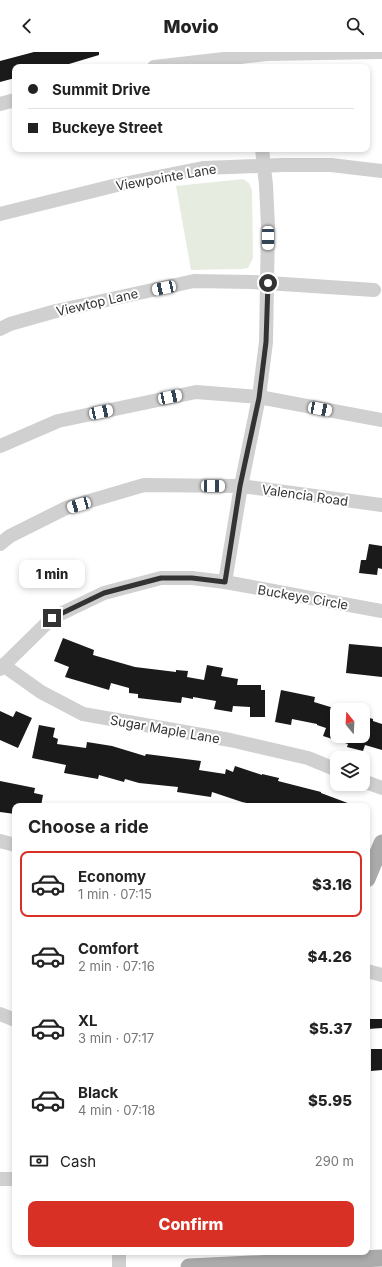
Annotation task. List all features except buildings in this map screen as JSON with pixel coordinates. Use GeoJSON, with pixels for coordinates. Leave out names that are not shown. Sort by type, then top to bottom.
{"type":"FeatureCollection","features":[{"type":"Feature","properties":{"kind":"main road"},"geometry":{"type":"LineString","coordinates":[[370,873],[382,843]]}},
{"type":"Feature","properties":{"kind":"main road"},"geometry":{"type":"LineString","coordinates":[[189,1267],[382,1258]]}},
{"type":"Feature","properties":{"kind":"street"},"geometry":{"type":"LineString","coordinates":[[205,64],[256,61],[267,54],[382,52]]}},
{"type":"Feature","properties":{"kind":"street"},"geometry":{"type":"LineString","coordinates":[[0,104],[12,101]]}},
{"type":"Feature","properties":{"kind":"street"},"geometry":{"type":"LineString","coordinates":[[225,582],[240,486],[259,398],[266,342],[268,226],[265,166],[263,152]]}},
{"type":"Feature","properties":{"kind":"street","name":"Viewpointe Lane"},"geometry":{"type":"LineString","coordinates":[[0,214],[113,186],[203,168],[331,165],[382,171]]}},
{"type":"Feature","properties":{"kind":"street","name":"Viewtop Lane"},"geometry":{"type":"LineString","coordinates":[[0,329],[10,324],[56,311],[194,281],[252,282],[374,290]]}},
{"type":"Feature","properties":{"kind":"street"},"geometry":{"type":"LineString","coordinates":[[0,446],[58,421],[196,392],[259,398],[382,420]]}},
{"type":"Feature","properties":{"kind":"street","name":"Valencia Road"},"geometry":{"type":"LineString","coordinates":[[0,544],[10,536],[66,508],[144,485],[240,486],[382,505]]}},
{"type":"Feature","properties":{"kind":"street","name":"Buckeye Circle"},"geometry":{"type":"LineString","coordinates":[[1,667],[52,618],[104,593],[161,578],[192,578],[225,582],[382,611]]}},
{"type":"Feature","properties":{"kind":"street","name":"Sugar Maple Lane"},"geometry":{"type":"LineString","coordinates":[[1,667],[41,692],[83,714],[230,740],[308,758],[330,767]]}},
{"type":"Feature","properties":{"kind":"street"},"geometry":{"type":"LineString","coordinates":[[370,783],[382,788]]}},
{"type":"Feature","properties":{"kind":"street"},"geometry":{"type":"LineString","coordinates":[[0,841],[12,845]]}},
{"type":"Feature","properties":{"kind":"street"},"geometry":{"type":"LineString","coordinates":[[370,972],[382,975]]}},
{"type":"Feature","properties":{"kind":"street"},"geometry":{"type":"LineString","coordinates":[[0,1014],[12,1019]]}},
{"type":"Feature","properties":{"kind":"street"},"geometry":{"type":"LineString","coordinates":[[0,1179],[12,1179]]}},
{"type":"Feature","properties":{"kind":"street"},"geometry":{"type":"LineString","coordinates":[[119,1255],[120,1267]]}},
{"type":"Feature","properties":{"kind":"shaded area"},"geometry":{"type":"Polygon","coordinates":[[[243,179],[249,183],[252,190],[253,258],[248,268],[191,270],[176,186],[243,179]]]}},
{"type":"Feature","properties":{"kind":"route"},"geometry":{"type":"LineString","coordinates":[[52,618],[104,593],[161,578],[192,578],[225,582],[240,486],[259,398],[266,342],[268,283]]}}]}
